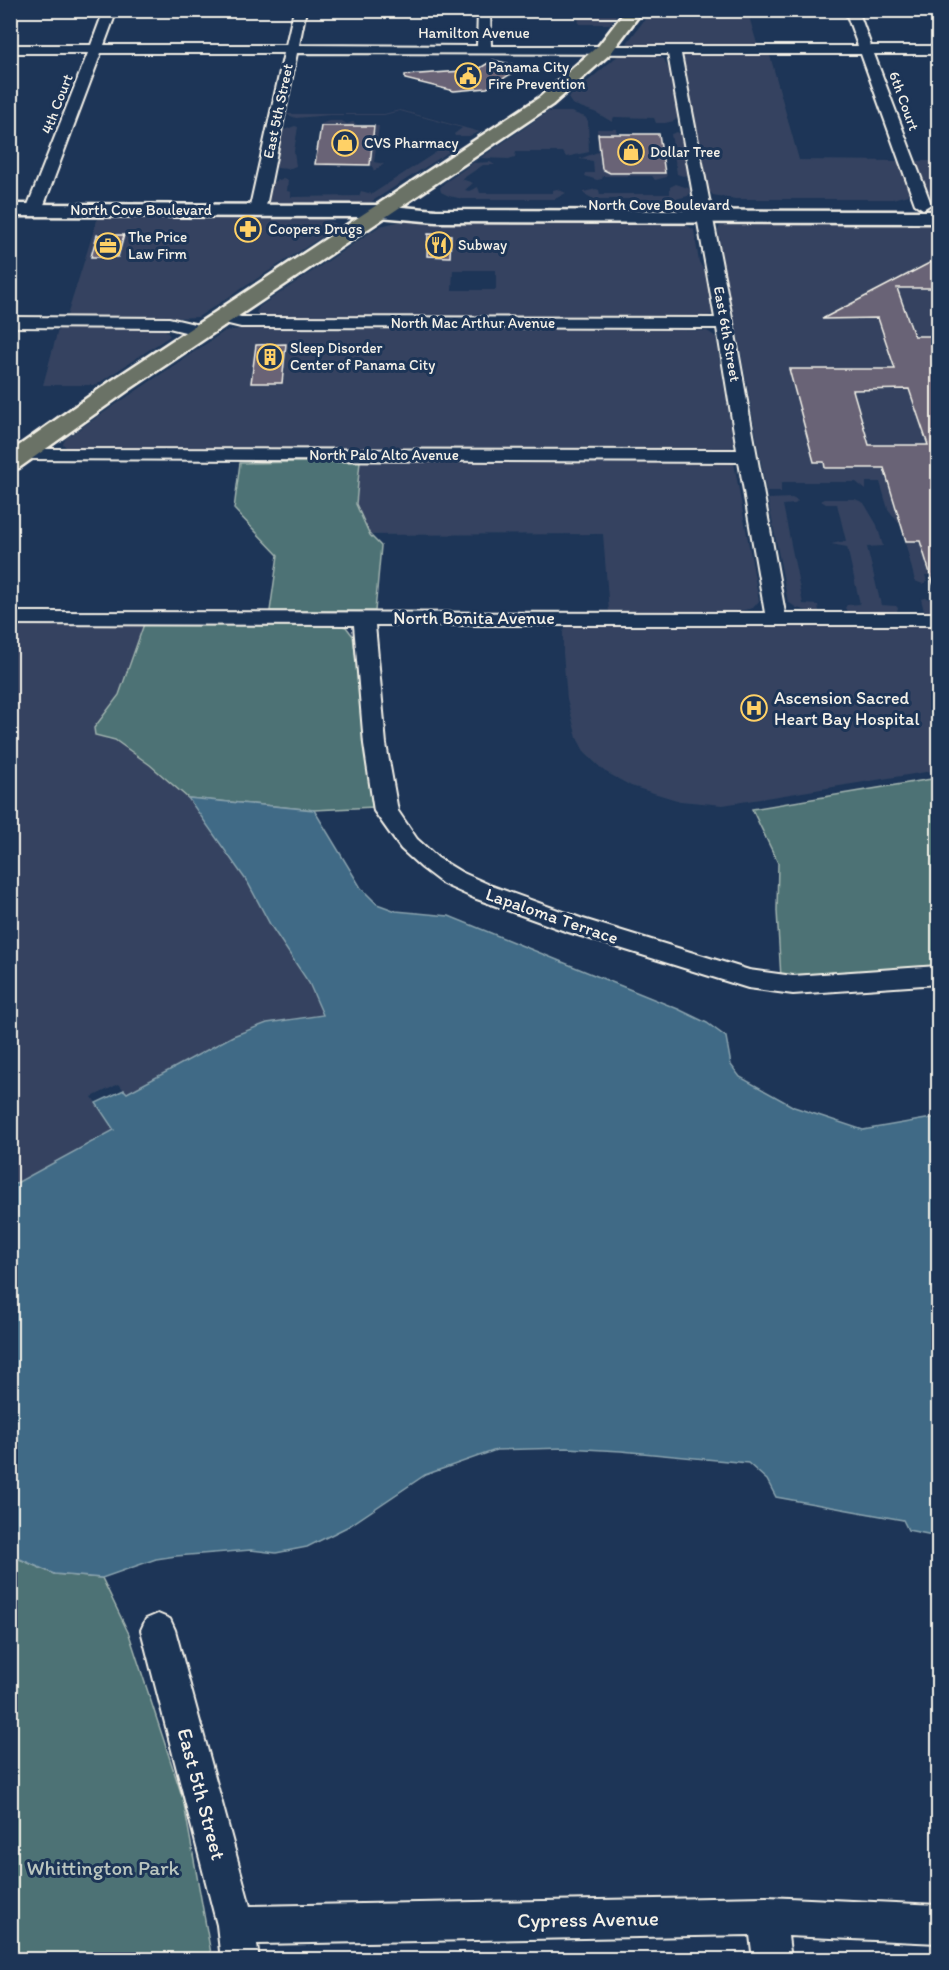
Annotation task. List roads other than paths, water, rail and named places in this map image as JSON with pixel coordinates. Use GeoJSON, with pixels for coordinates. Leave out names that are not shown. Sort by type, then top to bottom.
{"type":"FeatureCollection","features":[{"type":"Feature","properties":{"kind":"main road"},"geometry":{"type":"LineString","coordinates":[[15,459],[201,331],[546,101],[605,49],[635,10]]}},
{"type":"Feature","properties":{"kind":"main road","name":"North Cove Boulevard"},"geometry":{"type":"LineString","coordinates":[[10,210],[380,211],[436,216],[931,204]]}},
{"type":"Feature","properties":{"kind":"main road","name":"North Cove Boulevard"},"geometry":{"type":"LineString","coordinates":[[705,211],[939,217]]}},
{"type":"Feature","properties":{"kind":"street","name":"4th Court"},"geometry":{"type":"LineString","coordinates":[[34,210],[111,10]]}},
{"type":"Feature","properties":{"kind":"street","name":"East 5th Street"},"geometry":{"type":"LineString","coordinates":[[257,211],[300,10]]}},
{"type":"Feature","properties":{"kind":"street"},"geometry":{"type":"LineString","coordinates":[[484,10],[484,50]]}},
{"type":"Feature","properties":{"kind":"street","name":"6th Court"},"geometry":{"type":"LineString","coordinates":[[851,10],[931,204]]}},
{"type":"Feature","properties":{"kind":"street","name":"Hamilton Avenue"},"geometry":{"type":"LineString","coordinates":[[10,49],[939,50]]}},
{"type":"Feature","properties":{"kind":"street","name":"East 6th Street"},"geometry":{"type":"LineString","coordinates":[[674,50],[705,211],[776,619]]}},
{"type":"Feature","properties":{"kind":"street","name":"North Mac Arthur Avenue"},"geometry":{"type":"LineString","coordinates":[[222,317],[241,322],[725,323]]}},
{"type":"Feature","properties":{"kind":"street"},"geometry":{"type":"LineString","coordinates":[[10,322],[171,323],[201,331]]}},
{"type":"Feature","properties":{"kind":"street","name":"North Palo Alto Avenue"},"geometry":{"type":"LineString","coordinates":[[15,459],[748,456]]}},
{"type":"Feature","properties":{"kind":"street","name":"North Bonita Avenue"},"geometry":{"type":"LineString","coordinates":[[10,618],[939,619]]}},
{"type":"Feature","properties":{"kind":"street","name":"Lapaloma Terrace"},"geometry":{"type":"LineString","coordinates":[[364,618],[375,744],[387,811],[409,844],[446,875],[483,892],[574,925],[748,979],[793,985],[939,975]]}},
{"type":"Feature","properties":{"kind":"street","name":"East 5th Street"},"geometry":{"type":"LineString","coordinates":[[158,1630],[238,1942]]}},
{"type":"Feature","properties":{"kind":"street"},"geometry":{"type":"LineString","coordinates":[[767,1916],[772,1959]]}},
{"type":"Feature","properties":{"kind":"street","name":"Cypress Avenue"},"geometry":{"type":"LineString","coordinates":[[238,1942],[767,1916],[939,1924]]}},
{"type":"Feature","properties":{"kind":"place","name":"Panama City Fire Prevention"},"geometry":{"type":"Point","coordinates":[468,76]}},
{"type":"Feature","properties":{"kind":"place","name":"CVS Pharmacy"},"geometry":{"type":"Point","coordinates":[345,143]}},
{"type":"Feature","properties":{"kind":"place","name":"Dollar Tree"},"geometry":{"type":"Point","coordinates":[631,152]}},
{"type":"Feature","properties":{"kind":"place","name":"Coopers Drugs"},"geometry":{"type":"Point","coordinates":[248,229]}},
{"type":"Feature","properties":{"kind":"place","name":"Subway"},"geometry":{"type":"Point","coordinates":[439,245]}},
{"type":"Feature","properties":{"kind":"place","name":"The Price Law Firm"},"geometry":{"type":"Point","coordinates":[108,246]}},
{"type":"Feature","properties":{"kind":"place","name":"Sleep Disorder Center of Panama City"},"geometry":{"type":"Point","coordinates":[270,357]}},
{"type":"Feature","properties":{"kind":"place","name":"Ascension Sacred Heart Bay Hospital"},"geometry":{"type":"Point","coordinates":[754,708]}},
{"type":"Feature","properties":{"kind":"park label","name":"Whittington Park"},"geometry":{"type":"Point","coordinates":[103,1867]}}]}
